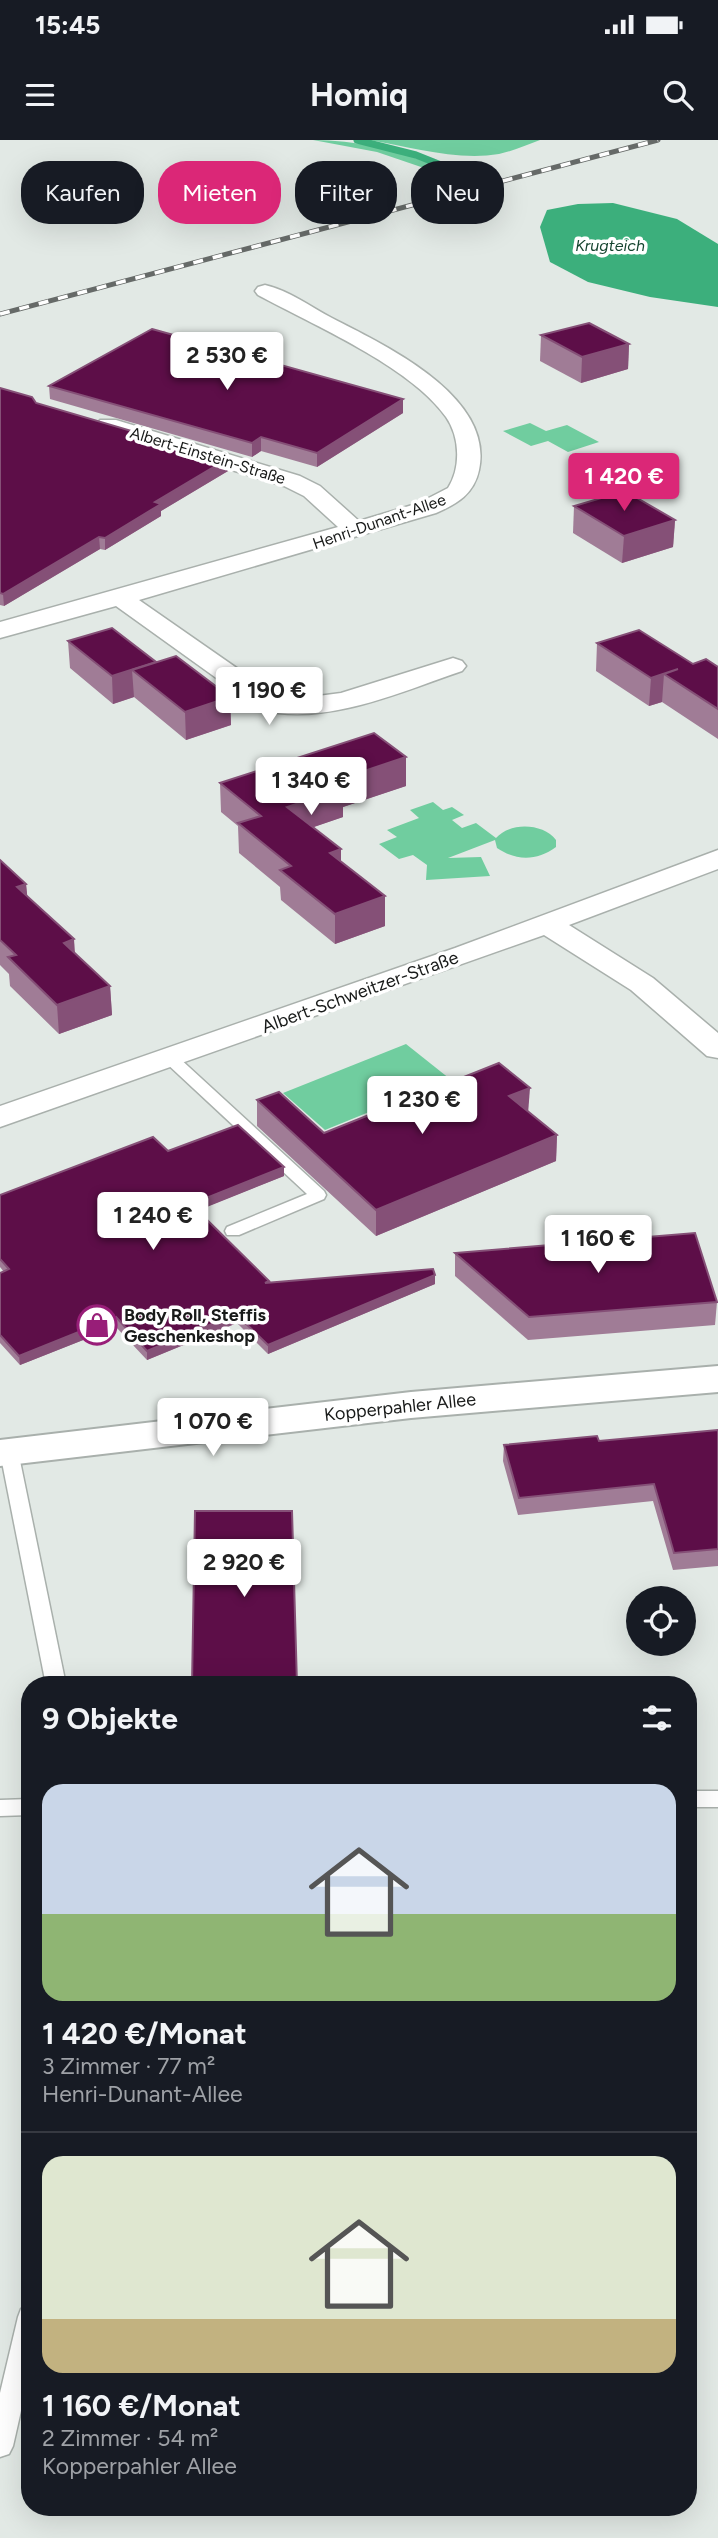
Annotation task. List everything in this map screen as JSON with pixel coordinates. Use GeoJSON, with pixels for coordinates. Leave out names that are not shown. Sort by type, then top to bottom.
{"type":"FeatureCollection","features":[{"type":"Feature","properties":{"kind":"street","name":"Henri-Dunant-Allee"},"geometry":{"type":"LineString","coordinates":[[0,630],[355,530],[429,507],[455,495],[466,472],[469,455],[467,437],[456,415],[436,391],[380,355],[265,291]]}},
{"type":"Feature","properties":{"kind":"street","name":"Albert-Einstein-Straße"},"geometry":{"type":"LineString","coordinates":[[91,420],[292,481],[312,491],[355,530]]}},
{"type":"Feature","properties":{"kind":"street"},"geometry":{"type":"LineString","coordinates":[[120,598],[270,704],[295,707],[339,703],[453,666]]}},
{"type":"Feature","properties":{"kind":"street","name":"Albert-Schweitzer-Straße"},"geometry":{"type":"LineString","coordinates":[[0,1116],[171,1059],[718,859]]}},
{"type":"Feature","properties":{"kind":"street"},"geometry":{"type":"LineString","coordinates":[[546,924],[598,954],[642,984],[718,1049]]}},
{"type":"Feature","properties":{"kind":"street","name":"Kopperpahler Allee"},"geometry":{"type":"LineString","coordinates":[[4,1452],[411,1405],[718,1379]]}},
{"type":"Feature","properties":{"kind":"lane"},"geometry":{"type":"LineString","coordinates":[[171,1059],[318,1195],[233,1231]]}},
{"type":"Feature","properties":{"kind":"lane"},"geometry":{"type":"LineString","coordinates":[[4,1452],[54,1676]]}},
{"type":"Feature","properties":{"kind":"lane"},"geometry":{"type":"LineString","coordinates":[[697,1799],[718,1799]]}},
{"type":"Feature","properties":{"kind":"lane"},"geometry":{"type":"LineString","coordinates":[[0,1808],[21,1807]]}},
{"type":"Feature","properties":{"kind":"lane"},"geometry":{"type":"LineString","coordinates":[[0,2446],[21,2356]]}},
{"type":"Feature","properties":{"kind":"shaded area"},"geometry":{"type":"Polygon","coordinates":[[[313,140],[375,146],[423,161],[411,161],[411,164],[377,152],[313,140]]]}},
{"type":"Feature","properties":{"kind":"shaded area"},"geometry":{"type":"Polygon","coordinates":[[[369,140],[540,140],[499,154],[467,156],[369,140]]]}},
{"type":"Feature","properties":{"kind":"shaded area"},"geometry":{"type":"Polygon","coordinates":[[[530,423],[546,431],[567,425],[599,442],[568,452],[548,441],[531,446],[503,431],[530,423]]]}},
{"type":"Feature","properties":{"kind":"shaded area"},"geometry":{"type":"Polygon","coordinates":[[[433,802],[443,810],[452,807],[464,815],[452,820],[462,828],[476,823],[496,838],[509,829],[535,828],[550,834],[556,840],[556,847],[541,855],[526,858],[497,848],[495,840],[448,858],[481,857],[490,876],[426,880],[427,865],[413,855],[399,859],[379,844],[397,837],[387,830],[419,818],[410,810],[433,802]]]}},
{"type":"Feature","properties":{"kind":"shaded area"},"geometry":{"type":"Polygon","coordinates":[[[406,1044],[450,1079],[325,1130],[283,1093],[406,1044]]]}},
{"type":"Feature","properties":{"kind":"water","name":"Krugteich"},"geometry":{"type":"Polygon","coordinates":[[[613,203],[677,219],[718,244],[718,307],[650,297],[588,282],[550,262],[540,227],[547,210],[578,204],[613,203]]]}},
{"type":"Feature","properties":{"kind":"building"},"geometry":{"type":"Polygon","coordinates":[[[589,323],[629,344],[582,357],[541,335],[589,323]]]}},
{"type":"Feature","properties":{"kind":"building"},"geometry":{"type":"Polygon","coordinates":[[[152,329],[403,399],[317,453],[261,437],[252,443],[49,386],[152,329]]]}},
{"type":"Feature","properties":{"kind":"building"},"geometry":{"type":"Polygon","coordinates":[[[0,388],[32,397],[36,403],[227,459],[155,502],[161,504],[105,538],[99,537],[3,594],[0,593],[0,388]]]}},
{"type":"Feature","properties":{"kind":"building"},"geometry":{"type":"Polygon","coordinates":[[[625,491],[675,520],[624,536],[574,506],[625,491]]]}},
{"type":"Feature","properties":{"kind":"building"},"geometry":{"type":"Polygon","coordinates":[[[112,628],[156,662],[112,676],[68,641],[112,628]]]}},
{"type":"Feature","properties":{"kind":"building"},"geometry":{"type":"Polygon","coordinates":[[[639,630],[693,664],[706,659],[718,667],[718,709],[664,674],[678,669],[651,678],[597,643],[639,630]]]}},
{"type":"Feature","properties":{"kind":"building"},"geometry":{"type":"Polygon","coordinates":[[[176,656],[230,697],[185,712],[132,670],[176,656]]]}},
{"type":"Feature","properties":{"kind":"building"},"geometry":{"type":"Polygon","coordinates":[[[374,733],[406,757],[334,781],[343,788],[287,807],[341,849],[330,853],[385,896],[335,914],[280,870],[291,866],[238,823],[261,816],[220,783],[374,733]]]}},
{"type":"Feature","properties":{"kind":"building"},"geometry":{"type":"Polygon","coordinates":[[[0,860],[26,884],[17,887],[74,939],[64,943],[110,986],[57,1005],[8,957],[16,955],[0,940],[0,860]]]}},
{"type":"Feature","properties":{"kind":"building"},"geometry":{"type":"Polygon","coordinates":[[[499,1063],[530,1088],[509,1096],[557,1135],[376,1210],[257,1100],[279,1092],[324,1133],[499,1063]]]}},
{"type":"Feature","properties":{"kind":"building"},"geometry":{"type":"Polygon","coordinates":[[[238,1125],[284,1167],[191,1204],[269,1281],[265,1283],[433,1269],[435,1275],[268,1345],[236,1314],[147,1351],[116,1317],[19,1356],[0,1335],[0,1273],[9,1269],[0,1259],[0,1195],[153,1137],[168,1151],[238,1125]]]}},
{"type":"Feature","properties":{"kind":"building"},"geometry":{"type":"Polygon","coordinates":[[[695,1233],[717,1302],[529,1317],[455,1253],[695,1233]]]}},
{"type":"Feature","properties":{"kind":"building"},"geometry":{"type":"Polygon","coordinates":[[[718,1430],[718,1549],[674,1553],[654,1484],[519,1498],[504,1445],[597,1436],[599,1441],[718,1430]]]}},
{"type":"Feature","properties":{"kind":"building"},"geometry":{"type":"Polygon","coordinates":[[[195,1511],[292,1511],[297,1676],[192,1676],[195,1511]]]}},
{"type":"Feature","properties":{"kind":"waterway"},"geometry":{"type":"LineString","coordinates":[[357,140],[431,161]]}},
{"type":"Feature","properties":{"kind":"railway"},"geometry":{"type":"LineString","coordinates":[[0,314],[658,140]]}},
{"type":"Feature","properties":{"kind":"place","name":"Body Roll, Steffis Geschenkeshop"},"geometry":{"type":"Point","coordinates":[97,1325]}}]}
